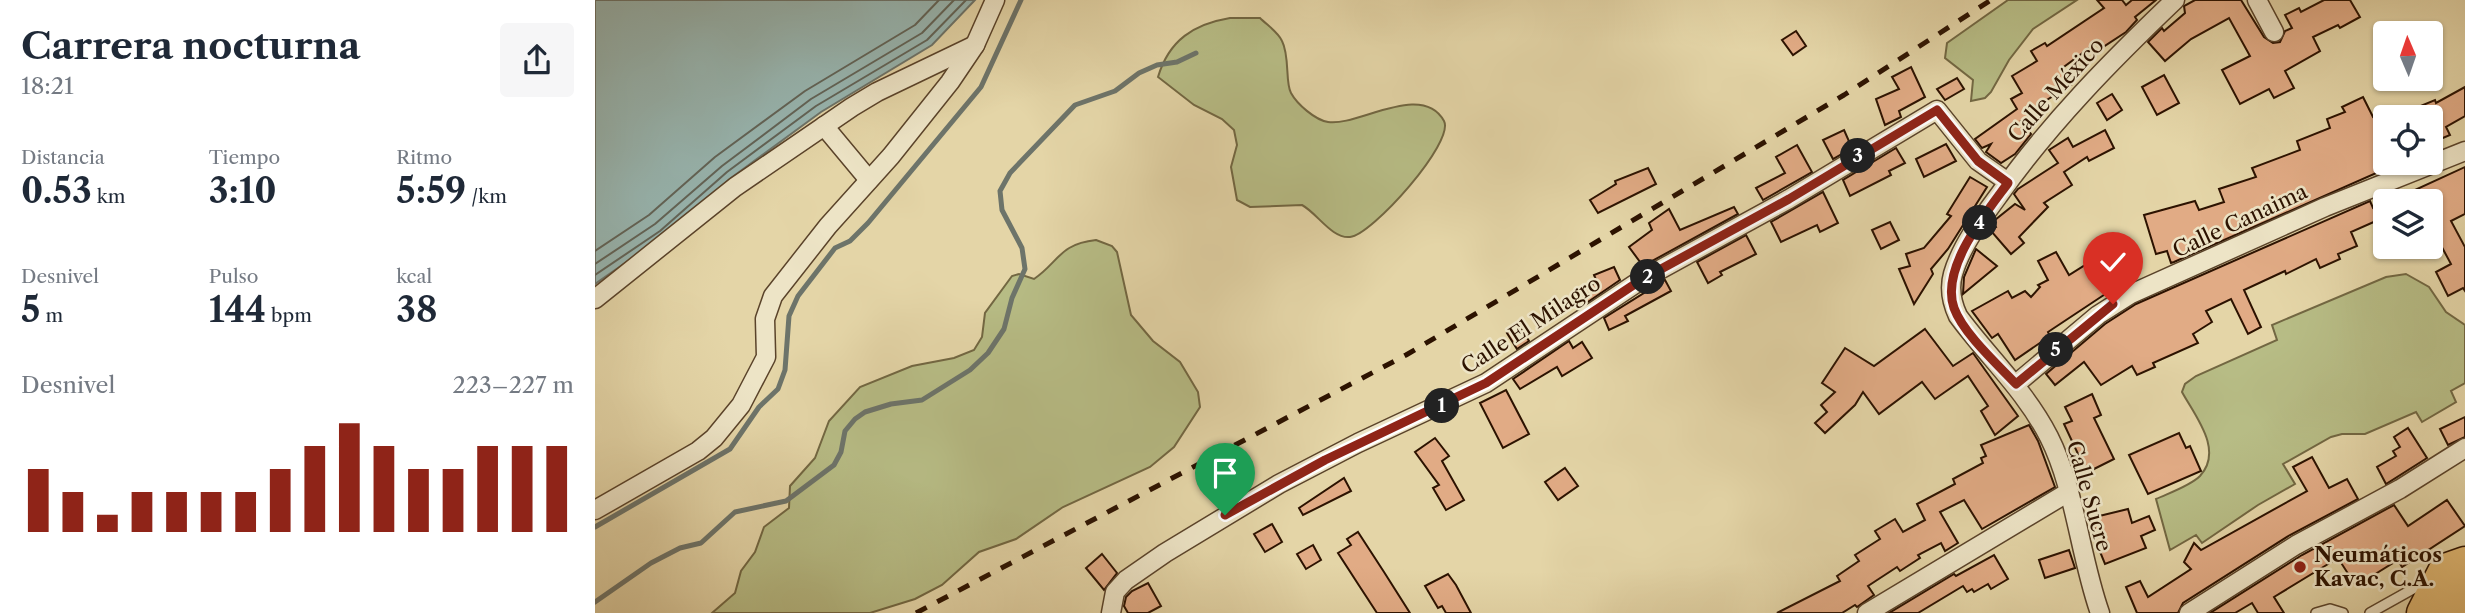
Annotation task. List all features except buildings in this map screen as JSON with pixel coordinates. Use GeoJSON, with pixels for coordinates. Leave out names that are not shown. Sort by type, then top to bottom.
{"type":"FeatureCollection","features":[{"type":"Feature","properties":{"kind":"highway"},"geometry":{"type":"LineString","coordinates":[[2423,613],[2455,566]]}},
{"type":"Feature","properties":{"kind":"highway"},"geometry":{"type":"LineString","coordinates":[[2435,613],[2465,595]]}},
{"type":"Feature","properties":{"kind":"street"},"geometry":{"type":"LineString","coordinates":[[595,510],[698,451],[727,422],[746,396],[766,357],[765,319],[773,296],[828,226],[950,82],[975,45],[995,0]]}},
{"type":"Feature","properties":{"kind":"street","name":"Calle México"},"geometry":{"type":"LineString","coordinates":[[1952,296],[1954,273],[1966,246],[2029,152],[2124,47],[2175,0]]}},
{"type":"Feature","properties":{"kind":"street"},"geometry":{"type":"LineString","coordinates":[[2257,0],[2274,32]]}},
{"type":"Feature","properties":{"kind":"street"},"geometry":{"type":"LineString","coordinates":[[595,299],[735,187],[824,127],[877,92],[975,45]]}},
{"type":"Feature","properties":{"kind":"street","name":"Calle El Milagro"},"geometry":{"type":"LineString","coordinates":[[1111,613],[1115,592],[1126,580],[1225,515],[1325,460],[1486,383],[1641,280],[1789,199],[1937,110],[1978,161],[2008,183]]}},
{"type":"Feature","properties":{"kind":"street"},"geometry":{"type":"LineString","coordinates":[[824,127],[869,180]]}},
{"type":"Feature","properties":{"kind":"street","name":"Calle Canaima"},"geometry":{"type":"LineString","coordinates":[[2016,384],[2098,315],[2131,294],[2325,207],[2465,150]]}},
{"type":"Feature","properties":{"kind":"street","name":"Calle Sucre"},"geometry":{"type":"LineString","coordinates":[[1952,296],[1958,316],[2030,402],[2049,437],[2100,613]]}},
{"type":"Feature","properties":{"kind":"street"},"geometry":{"type":"LineString","coordinates":[[2189,613],[2296,545],[2400,489],[2465,448]]}},
{"type":"Feature","properties":{"kind":"street"},"geometry":{"type":"LineString","coordinates":[[1867,613],[2067,493]]}},
{"type":"Feature","properties":{"kind":"street"},"geometry":{"type":"LineString","coordinates":[[2455,566],[2465,545]]}},
{"type":"Feature","properties":{"kind":"lane"},"geometry":{"type":"LineString","coordinates":[[2370,613],[2455,566]]}},
{"type":"Feature","properties":{"kind":"lane"},"geometry":{"type":"LineString","coordinates":[[2316,613],[2330,609],[2343,613]]}},
{"type":"Feature","properties":{"kind":"green space"},"geometry":{"type":"Polygon","coordinates":[[[2008,0],[2077,0],[2033,29],[2009,60],[1991,92],[1985,98],[1971,101],[1973,80],[1945,58],[1947,43],[2008,0]]]}},
{"type":"Feature","properties":{"kind":"green space"},"geometry":{"type":"Polygon","coordinates":[[[1230,18],[1260,18],[1278,35],[1287,61],[1289,89],[1302,106],[1318,118],[1328,122],[1340,122],[1389,108],[1421,105],[1434,110],[1444,121],[1444,132],[1425,166],[1392,205],[1361,232],[1343,237],[1302,205],[1250,207],[1237,200],[1231,167],[1237,145],[1234,130],[1222,119],[1194,105],[1158,77],[1169,53],[1185,36],[1205,25],[1230,18]]]}},
{"type":"Feature","properties":{"kind":"green space"},"geometry":{"type":"Polygon","coordinates":[[[1096,240],[1112,246],[1117,252],[1131,315],[1153,341],[1180,362],[1198,392],[1200,407],[1174,447],[1150,467],[1063,507],[1016,539],[979,552],[942,585],[915,599],[870,613],[712,613],[735,593],[741,571],[755,552],[764,527],[789,508],[790,486],[815,458],[829,421],[860,387],[912,366],[954,358],[974,350],[982,337],[985,313],[1012,276],[1019,274],[1034,279],[1074,245],[1096,240]]]}},
{"type":"Feature","properties":{"kind":"green space"},"geometry":{"type":"Polygon","coordinates":[[[2406,274],[2429,287],[2446,312],[2465,325],[2465,383],[2451,391],[2456,402],[2422,422],[2416,412],[2365,434],[2331,437],[2283,464],[2295,484],[2202,543],[2196,535],[2170,550],[2156,499],[2196,480],[2207,466],[2209,455],[2205,433],[2182,392],[2185,384],[2196,376],[2277,340],[2272,325],[2386,277],[2406,274]]]}},
{"type":"Feature","properties":{"kind":"water"},"geometry":{"type":"Polygon","coordinates":[[[595,0],[975,0],[932,45],[821,112],[731,178],[664,236],[595,284],[595,0]]]}},
{"type":"Feature","properties":{"kind":"waterway"},"geometry":{"type":"LineString","coordinates":[[595,527],[730,449],[759,407],[778,389],[785,370],[789,316],[798,296],[835,248],[850,241],[868,223],[981,87],[1021,0]]}},
{"type":"Feature","properties":{"kind":"waterway"},"geometry":{"type":"LineString","coordinates":[[595,602],[651,563],[680,548],[701,543],[735,512],[786,501],[834,465],[841,452],[845,431],[865,412],[891,404],[922,400],[970,370],[988,353],[1004,329],[1012,298],[1025,269],[1022,248],[1002,210],[1000,191],[1010,173],[1075,105],[1115,91],[1139,73],[1157,65],[1177,62],[1196,53]]}},
{"type":"Feature","properties":{"kind":"railway"},"geometry":{"type":"LineString","coordinates":[[916,613],[1406,355],[1844,95],[1991,0]]}},
{"type":"Feature","properties":{"kind":"place","name":"Neumáticos Kavac, C.A."},"geometry":{"type":"Point","coordinates":[2300,567]}},
{"type":"Feature","properties":{"kind":"route"},"geometry":{"type":"LineString","coordinates":[[1225,515],[1358,443],[1486,383],[1641,280],[1789,199],[1937,110],[1978,161],[2008,183],[1966,246],[1951,284],[1958,316],[2016,384],[2113,304]]}}]}
